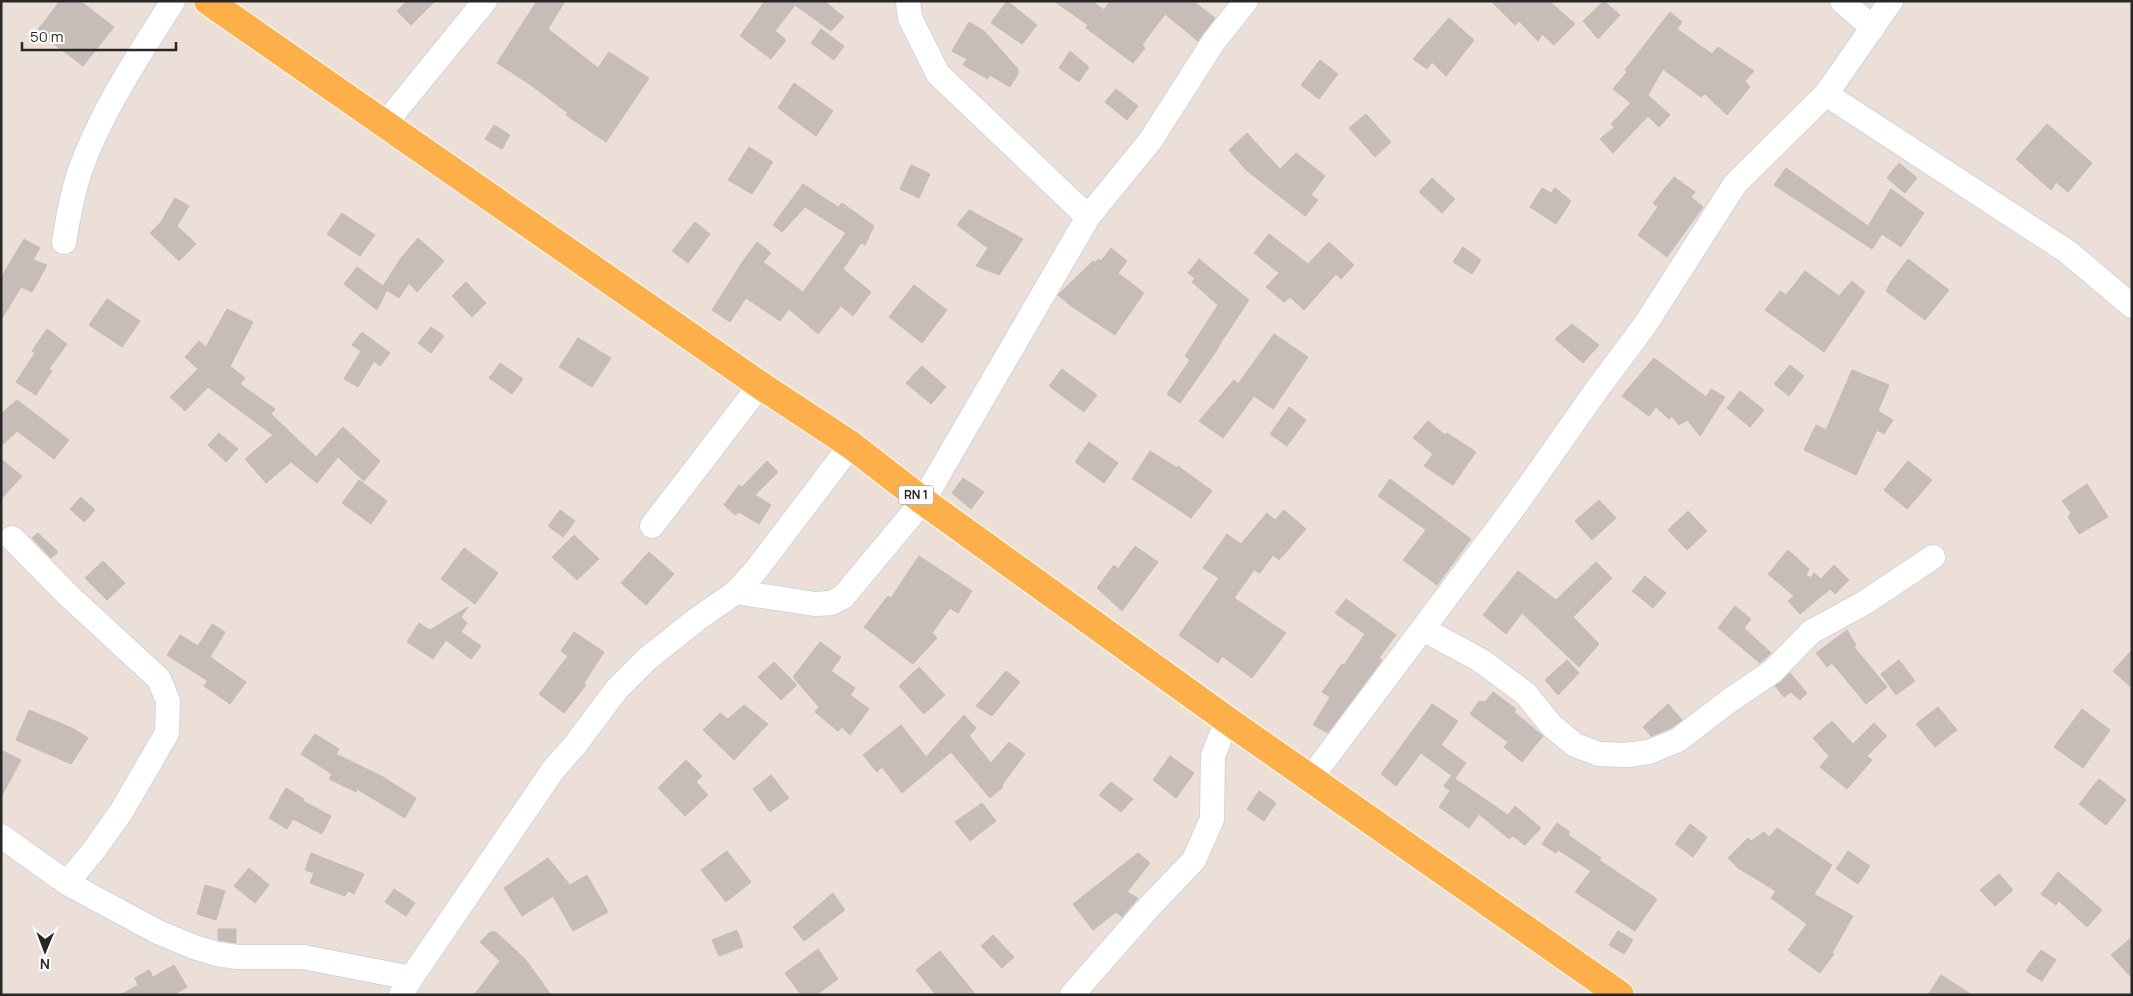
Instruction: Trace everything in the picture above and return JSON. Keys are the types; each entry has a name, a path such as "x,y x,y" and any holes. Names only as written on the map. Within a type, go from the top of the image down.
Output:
{"main road":[{"name":"RN 1","path":"208,1 760,385 851,445 923,501 1310,780 1620,995"}],"street":[{"path":"64,242 72,199 80,170 102,121 174,1"},
{"path":"384,125 485,1"},
{"path":"908,1 910,18 938,74 1088,217"},
{"path":"736,592 815,604 831,603 843,597 923,501 1088,217 1150,141 1214,41 1246,1"},
{"path":"1842,1 1873,28"},
{"path":"1310,780 1645,325 1735,184 1826,94 1891,1"},
{"path":"1826,94 2068,252 2132,306"},
{"path":"652,526 760,385"},
{"path":"1,836 67,883 158,932 194,947 217,954 238,957 303,957 406,986 553,770 576,745 617,689 654,654 696,620 736,592 773,549 851,445"},
{"path":"12,538 69,596 159,679 168,700 167,733 121,812 94,850 67,883"},
{"path":"1423,629 1480,660 1525,693 1552,726 1575,745 1599,754 1626,755 1649,752 1678,740 1729,701 1773,671 1812,632 1864,603 1933,557"},
{"path":"1072,995 1150,906 1194,860 1212,819 1213,756 1227,720"}],"building":[{"path":"60,1 80,1 114,27 83,66 37,31"},
{"path":"407,1 435,1 411,25 397,11"},
{"path":"537,1 565,1 548,29 598,68 609,52 649,78 606,142 566,115 568,113 528,83 497,63"},
{"path":"765,1 824,1 844,17 831,31 795,5 775,31 786,40 771,59 740,36"},
{"path":"1007,1 1037,25 1022,44 991,23"},
{"path":"1054,1 1092,1 1104,10 1110,1 1193,1 1215,18 1198,41 1165,14 1142,45 1145,48 1133,63 1086,28 1088,25"},
{"path":"1491,1 1549,1 1575,24 1554,45 1542,34 1538,41 1519,21 1515,25"},
{"path":"1604,1 1620,15 1598,39 1583,21"},
{"path":"1670,12 1682,22 1677,29 1712,54 1718,47 1754,71 1745,81 1750,87 1727,115 1705,94 1701,97 1663,69 1648,95 1670,115 1659,127 1648,116 1613,153 1600,139 1615,127 1611,124 1631,103 1613,89 1627,72 1625,70"},
{"path":"1449,18 1474,40 1446,76 1432,62 1427,69 1413,59"},
{"path":"969,22 984,31 1018,69 1018,74 1010,87 990,75 988,79 963,65 967,59 952,51"},
{"path":"821,29 844,46 834,60 811,43"},
{"path":"1070,51 1089,67 1079,82 1059,68"},
{"path":"1320,60 1338,74 1319,99 1301,85"},
{"path":"794,83 833,111 816,136 778,108"},
{"path":"1116,89 1138,106 1127,120 1105,102"},
{"path":"1366,114 1391,142 1375,157 1349,128"},
{"path":"2047,124 2092,163 2068,192 2056,182 2051,190 2016,159"},
{"path":"494,125 510,135 502,149 485,139"},
{"path":"1247,133 1280,169 1296,153 1325,176 1311,195 1318,200 1305,216 1246,170 1229,150"},
{"path":"749,147 773,162 752,194 728,180"},
{"path":"1899,163 1917,178 1905,193 1887,178"},
{"path":"911,165 930,174 919,198 900,189"},
{"path":"1786,168 1868,226 1891,189 1924,213 1901,247 1882,234 1872,249 1774,185"},
{"path":"1674,177 1695,192 1691,197 1703,207 1667,257 1638,235 1658,207 1653,203"},
{"path":"1432,178 1455,199 1442,213 1419,192"},
{"path":"803,184 838,207 842,203 874,226 865,245 861,243 843,269 871,292 853,316 841,306 818,334 789,309 780,321 746,298 730,322 712,310 757,242 771,253 763,262 803,292 846,233 805,207 782,232 773,225"},
{"path":"1542,188 1551,193 1555,188 1571,201 1556,224 1530,207"},
{"path":"175,198 189,206 177,226 196,244 179,261 150,233 161,222"},
{"path":"969,210 1023,239 999,275 976,266 988,248 957,225"},
{"path":"342,213 375,235 360,256 327,234"},
{"path":"695,222 710,234 688,263 672,251"},
{"path":"1269,234 1308,264 1329,242 1354,265 1341,279 1336,274 1304,310 1290,297 1284,302 1266,287 1279,273 1254,253"},
{"path":"418,238 444,261 417,292 409,283 399,298 387,290 377,310 344,284 357,267 383,286 401,258"},
{"path":"24,239 40,248 33,260 47,265 32,292 21,287 1,320 1,278"},
{"path":"1463,247 1481,260 1472,274 1453,262"},
{"path":"1111,248 1127,261 1118,273 1144,293 1115,335 1071,306 1058,295 1093,261 1095,263 1098,259 1101,261"},
{"path":"1199,259 1249,300 1180,403 1167,394 1190,360 1185,356 1218,305 1192,282 1195,278 1188,273"},
{"path":"1908,259 1949,290 1925,320 1886,291"},
{"path":"1805,271 1839,296 1852,281 1865,292 1824,352 1765,310 1780,291 1786,295"},
{"path":"466,282 486,303 472,317 452,296"},
{"path":"914,285 947,310 922,343 889,317"},
{"path":"107,299 140,321 122,347 89,325"},
{"path":"227,309 253,322 230,366 245,378 240,384 275,409 271,414 316,457 343,427 380,461 364,481 338,457 317,483 291,462 266,483 245,459 273,435 208,387 185,411 170,397 198,369 185,357 199,341 206,347"},
{"path":"1572,324 1599,345 1583,363 1555,339"},
{"path":"431,327 444,336 431,353 418,343"},
{"path":"47,329 67,344 49,369 52,371 36,395 16,382 35,353 32,351"},
{"path":"362,332 390,353 380,366 374,361 358,387 344,379 361,351 352,345"},
{"path":"1274,334 1308,357 1273,409 1254,396 1223,438 1199,421 1234,380 1238,384"},
{"path":"578,338 611,358 592,387 559,367"},
{"path":"1654,358 1706,397 1711,389 1725,397 1700,436 1687,420 1679,425 1672,416 1669,419 1656,407 1649,416 1622,396"},
{"path":"500,363 523,379 512,394 489,378"},
{"path":"1790,365 1804,376 1789,396 1774,384"},
{"path":"922,366 946,387 931,404 906,383"},
{"path":"1062,369 1097,395 1084,412 1049,386"},
{"path":"1852,370 1889,385 1878,411 1893,420 1884,434 1877,430 1856,475 1804,450 1816,425 1826,430"},
{"path":"1740,391 1764,410 1750,427 1727,408"},
{"path":"17,400 69,440 54,459 17,431 1,446 1,414"},
{"path":"1289,407 1306,420 1287,446 1270,434"},
{"path":"1428,421 1445,435 1447,433 1476,452 1453,485 1424,466 1433,454 1413,438"},
{"path":"219,433 238,449 226,462 208,445"},
{"path":"1089,442 1118,463 1104,483 1075,462"},
{"path":"1150,451 1177,468 1178,466 1212,491 1191,518 1132,479"},
{"path":"1,459 22,476 1,499"},
{"path":"767,461 778,472 755,495 771,505 759,524 739,512 735,515 724,505 739,485 742,487"},
{"path":"1908,461 1932,480 1907,509 1884,490"},
{"path":"963,478 984,492 971,509 952,493"},
{"path":"1390,479 1471,539 1437,585 1403,560 1426,530 1378,496"},
{"path":"359,480 387,501 371,524 342,503"},
{"path":"2087,484 2108,517 2079,534 2068,517 2071,513 2062,501"},
{"path":"81,497 95,510 84,522 70,509"},
{"path":"1599,500 1616,518 1592,540 1575,521"},
{"path":"560,510 575,521 563,537 548,526"},
{"path":"1284,510 1306,529 1279,560 1273,555 1260,573 1254,570 1234,598 1286,633 1252,678 1222,656 1218,663 1179,635 1219,578 1203,568 1227,534 1241,544 1267,513 1275,520"},
{"path":"1688,511 1707,531 1687,550 1668,530"},
{"path":"38,533 58,552 51,558 32,538"},
{"path":"574,535 599,559 577,580 552,557"},
{"path":"1135,546 1158,562 1122,611 1097,588 1114,565 1118,569"},
{"path":"464,548 498,573 475,604 441,579"},
{"path":"1788,550 1809,569 1806,575 1811,578 1814,573 1821,579 1834,565 1849,580 1835,594 1830,589 1800,614 1788,601 1794,596 1768,574"},
{"path":"649,552 674,574 646,605 621,583"},
{"path":"919,556 972,591 958,613 950,608 932,633 937,638 913,664 864,627 888,596 891,598"},
{"path":"103,561 125,583 107,600 85,578"},
{"path":"1596,562 1612,578 1573,617 1599,644 1579,667 1522,613 1506,634 1483,615 1518,571 1556,600"},
{"path":"1645,576 1666,593 1653,608 1632,591"},
{"path":"1346,599 1396,635 1379,658 1382,660 1328,733 1313,725 1330,697 1322,692 1342,664 1344,665 1365,634 1335,613"},
{"path":"1735,606 1751,619 1744,628 1771,653 1760,663 1718,628"},
{"path":"468,607 461,617 467,623 461,632 481,646 471,659 446,640 433,659 407,642 419,623 430,630"},
{"path":"212,624 225,632 210,657 246,682 230,704 204,686 208,681 167,655 180,635 198,646"},
{"path":"1847,630 1856,645 1854,647 1887,687 1866,704 1832,663 1827,667 1816,653"},
{"path":"574,632 604,652 584,683 586,685 564,713 539,694 568,656 561,651"},
{"path":"820,642 841,657 831,671 855,688 850,695 869,709 850,735 842,727 838,731 815,712 819,707 793,677"},
{"path":"2132,650 2132,688 2113,671"},
{"path":"1567,660 1579,673 1558,695 1545,680"},
{"path":"1899,660 1915,681 1896,695 1881,674"},
{"path":"774,662 797,685 781,700 758,677"},
{"path":"919,667 945,695 924,714 899,686"},
{"path":"1006,671 1020,682 992,716 976,706"},
{"path":"1790,673 1807,693 1800,700 1791,692 1784,697 1775,686"},
{"path":"1493,692 1516,709 1514,712 1543,736 1522,762 1504,747 1508,742 1470,714 1479,701 1485,702"},
{"path":"1432,704 1458,721 1441,745 1466,763 1455,778 1421,753 1396,786 1381,774"},
{"path":"1668,704 1682,720 1671,728 1651,736 1643,727"},
{"path":"744,705 768,724 734,760 703,730 720,713 728,719"},
{"path":"1938,707 1957,730 1935,747 1916,724"},
{"path":"2082,709 2110,730 2083,768 2054,747"},
{"path":"29,710 74,729 88,738 71,764 16,740"},
{"path":"964,715 976,728 969,736 991,763 1009,742 1025,754 1002,785 1003,787 990,798 951,752 902,793 882,767 877,772 863,755 901,725 926,757"},
{"path":"1832,721 1853,744 1874,723 1887,736 1867,756 1872,760 1847,789 1820,767 1829,756 1813,738"},
{"path":"315,734 339,749 336,754 383,777 416,798 405,818 357,789 356,792 329,779 332,774 301,754"},
{"path":"1,750 21,760 1,797"},
{"path":"1170,756 1194,773 1176,798 1153,780"},
{"path":"686,760 702,776 696,782 708,795 685,816 658,788"},
{"path":"771,775 789,798 770,812 753,789"},
{"path":"1451,776 1508,815 1515,806 1541,828 1525,845 1513,836 1509,839 1479,814 1469,828 1439,807 1450,791 1444,786"},
{"path":"2099,779 2126,800 2106,825 2079,804"},
{"path":"1111,782 1133,799 1121,812 1099,795"},
{"path":"286,788 304,799 303,801 331,816 322,834 293,819 287,829 269,818"},
{"path":"1259,791 1276,803 1264,821 1247,809"},
{"path":"982,803 996,821 970,841 955,822"},
{"path":"1557,823 1570,832 1568,835 1601,858 1599,860 1657,899 1635,931 1575,892 1591,871 1558,850 1556,853 1542,844"},
{"path":"1690,824 1707,837 1693,857 1675,844"},
{"path":"1777,828 1832,865 1814,894 1853,916 1832,953 1834,954 1820,973 1788,950 1807,924 1771,898 1776,891 1738,868 1728,858 1748,838 1751,841 1764,832 1769,837"},
{"path":"727,851 751,882 726,902 701,870"},
{"path":"1848,851 1870,866 1858,884 1836,869"},
{"path":"311,853 364,874 354,894 348,891 345,896 310,883 314,873 305,870"},
{"path":"1138,853 1150,863 1127,892 1138,898 1122,917 1116,912 1093,930 1073,904"},
{"path":"548,858 570,885 587,875 608,912 573,931 553,896 522,916 504,888"},
{"path":"249,868 269,885 255,903 234,886"},
{"path":"2058,872 2102,910 2087,927 2059,901 2056,905 2041,894"},
{"path":"1999,874 2013,890 1995,906 1980,890"},
{"path":"205,885 225,891 216,920 197,914"},
{"path":"394,889 415,903 406,916 385,902"},
{"path":"833,893 845,910 804,941 793,927"},
{"path":"218,929 236,929 236,943 218,940"},
{"path":"737,930 743,947 719,956 712,940"},
{"path":"1618,931 1633,940 1624,954 1609,945"},
{"path":"490,932 496,932 526,960 551,995 474,995 500,961 480,942"},
{"path":"993,935 1014,957 1002,968 981,946"},
{"path":"2132,937 2132,978 2111,955"},
{"path":"818,949 838,979 816,995 801,995 785,973"},
{"path":"2041,950 2056,960 2042,981 2026,971"},
{"path":"940,951 976,995 936,995 916,970"},
{"path":"174,965 187,987 173,995 120,995 138,985 135,978 149,970 153,977"},
{"path":"1941,975 1972,995 1928,995"}]}
